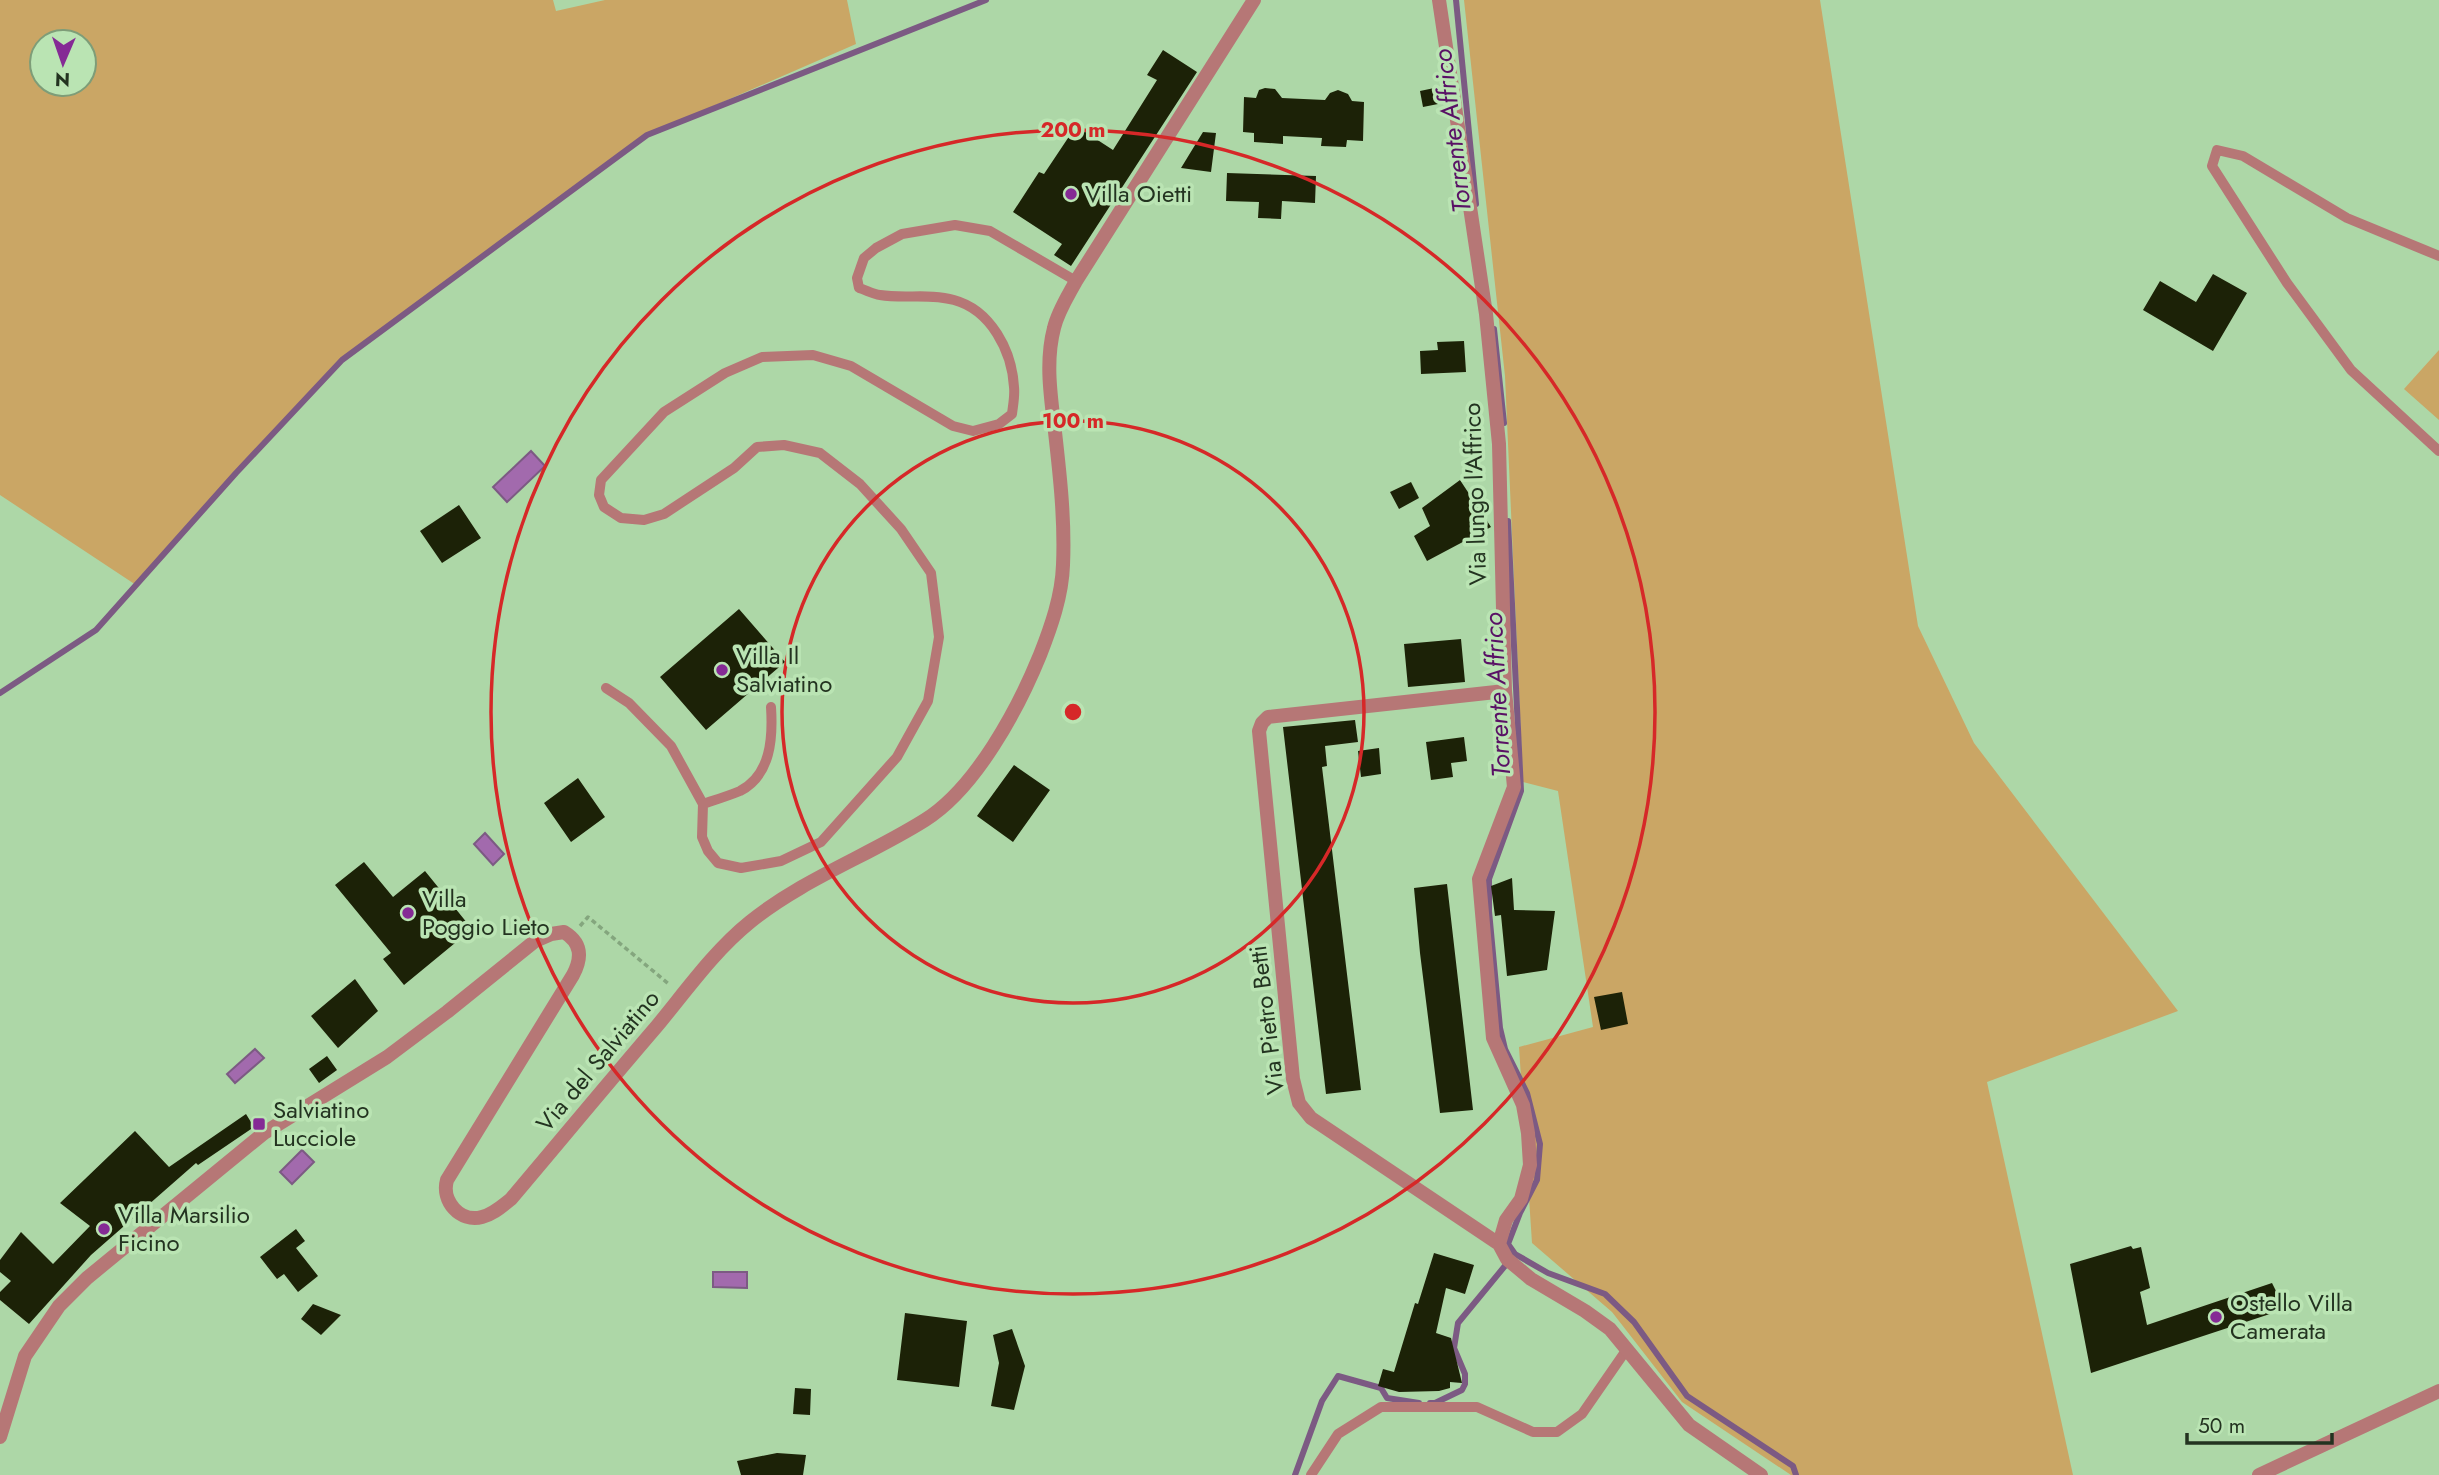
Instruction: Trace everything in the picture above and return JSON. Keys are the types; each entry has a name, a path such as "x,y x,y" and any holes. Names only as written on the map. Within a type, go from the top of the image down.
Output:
{"street":[{"name":"Via del Salviatino","path":"0,1437 25,1356 59,1306 87,1278 264,1133 387,1057 535,941 551,934 564,933 576,943 580,959 573,975 447,1180 445,1192 450,1204 468,1217 477,1218 491,1214 511,1199 711,961 748,923 782,898 937,811 958,791 986,755 1013,709 1039,656 1061,590 1063,526 1049,356 1058,315 1076,281 1254,0"},
{"name":"Via lungo l'Affrico","path":"1438,0 1486,314 1499,444 1504,691 1514,786 1479,879 1493,1038 1523,1105 1530,1165 1521,1199 1506,1220 1499,1244"},
{"name":"Via Pietro Betti","path":"1499,1244 1311,1118 1299,1103 1293,1079 1259,731 1268,717 1504,691"},
{"path":"1499,1244 1507,1259 1531,1279 1610,1329 1689,1425 1761,1475"},
{"path":"2259,1475 2439,1391"}],"lane":[{"path":"2439,256 2347,218 2243,156 2217,150 2212,166 2287,283 2351,370 2439,451"},
{"path":"606,688 629,703 671,746 703,804 702,837 708,852 718,863 741,867 781,861 821,842 897,757 928,701 939,637 931,573 901,529 860,484 820,453 784,445 757,447 734,468 672,509 644,520 621,518 604,507 599,495 601,480 664,412 725,373 762,357 813,355 851,366 953,426 973,431 999,425 1012,414 1014,387 1007,354 993,325 974,308 953,300 879,295 859,288 857,278 864,258 876,247 902,233 955,225 990,231 1076,281"},
{"path":"703,804 741,790 766,763 772,741 771,707"},
{"path":"1311,1475 1338,1434 1381,1407 1477,1407 1533,1432 1557,1432 1582,1414 1627,1349"}],"path":[{"path":"588,917 682,996"}],"shaded area":[{"path":"0,0 553,0 556,11 605,0 847,0 856,44 647,135 342,359 136,585 0,495"},
{"path":"1464,0 1820,0 1918,626 1974,743 2178,1011 1987,1082 2073,1475 1791,1475 1682,1402 1612,1312 1532,1243 1519,1047 1593,1027 1558,791 1523,782 1505,376"},
{"path":"2439,350 2439,420 2404,389"},
{"path":"531,451 545,466 507,502 493,487"},
{"path":"485,833 504,854 493,865 474,844"},
{"path":"255,1049 264,1058 235,1083 227,1074"},
{"path":"302,1150 314,1162 292,1184 280,1172"},
{"path":"713,1272 747,1272 747,1288 713,1287"}],"building":[{"name":"Villa Oietti","path":"1163,50 1197,72 1071,266 1054,255 1062,244 1013,212 1039,172 1044,174 1076,126 1113,150 1157,80 1147,75"},
{"path":"1439,87 1443,103 1423,107 1420,91"},
{"path":"1275,89 1282,98 1325,100 1330,93 1338,90 1348,94 1352,101 1364,102 1363,141 1347,140 1346,147 1321,146 1322,138 1283,136 1283,144 1254,142 1254,133 1243,132 1244,97 1256,98 1259,90"},
{"path":"1203,132 1216,133 1211,172 1181,168"},
{"path":"1227,173 1316,176 1315,203 1282,201 1281,219 1258,218 1259,202 1226,201"},
{"path":"2213,274 2247,293 2213,351 2143,310 2160,281 2196,302"},
{"path":"1464,341 1466,372 1421,374 1420,351 1438,350 1437,342"},
{"path":"1460,480 1491,527 1427,561 1414,536 1430,526 1422,508"},
{"path":"1411,482 1419,498 1399,509 1390,492"},
{"path":"459,505 481,538 442,563 420,531"},
{"name":"Villa Il Salviatino","path":"739,609 785,662 706,730 660,677"},
{"path":"1461,639 1465,682 1408,687 1404,644"},
{"path":"1355,720 1358,742 1325,746 1327,766 1322,767 1361,1090 1326,1094 1283,727"},
{"path":"1464,737 1467,761 1451,763 1453,777 1431,780 1426,742"},
{"path":"1379,748 1381,774 1361,777 1358,751"},
{"path":"1014,765 1050,790 1013,842 977,816"},
{"path":"578,778 605,817 571,842 544,803"},
{"name":"Villa Poggio Lieto","path":"364,862 393,897 425,871 472,929 404,985 383,959 391,953 335,885"},
{"path":"1512,878 1514,910 1555,911 1547,970 1507,976 1501,915 1495,916 1491,886"},
{"path":"1447,884 1473,1110 1440,1113 1414,888"},
{"path":"355,979 378,1011 338,1048 311,1016"},
{"path":"1622,992 1628,1024 1601,1030 1594,997"},
{"path":"327,1056 337,1070 319,1083 309,1069"},
{"name":"Villa Marsilio Ficino","path":"246,1114 254,1127 198,1165 196,1163 91,1255 29,1324 0,1300 0,1292 11,1281 0,1272 0,1260 21,1232 53,1264 90,1226 60,1203 135,1131 169,1167"},
{"path":"296,1229 305,1241 296,1248 318,1276 298,1292 284,1274 277,1279 260,1257"},
{"name":"Ostello Villa Camerata","path":"2131,1246 2133,1249 2141,1247 2150,1288 2140,1292 2147,1325 2272,1283 2285,1309 2091,1373 2070,1264"},
{"path":"1434,1253 1474,1265 1465,1294 1446,1288 1436,1333 1451,1338 1462,1383 1450,1382 1450,1388 1439,1391 1399,1392 1378,1386 1383,1369 1394,1372"},
{"path":"313,1304 341,1315 321,1335 301,1319"},
{"path":"905,1313 967,1321 959,1387 897,1380"},
{"path":"1012,1329 1025,1366 1014,1410 991,1406 999,1363 993,1335"},
{"path":"795,1388 811,1389 810,1415 793,1414"},
{"path":"777,1453 806,1455 803,1475 741,1475 737,1461"}],"waterway":[{"path":"0,693 96,630 236,473 342,360 647,135 986,0"},
{"name":"Torrente Affrico","path":"1456,0 1476,204"},
{"name":"Torrente Affrico","path":"1494,329 1504,423"},
{"name":"Torrente Affrico","path":"1508,521 1521,791 1489,879 1489,911 1500,1028 1505,1049 1527,1093 1540,1144 1537,1180 1508,1244 1515,1254 1548,1273 1605,1294 1634,1322 1687,1396 1793,1466 1796,1475"},
{"path":"1430,1403 1462,1390 1465,1374 1454,1348 1458,1323 1509,1261"},
{"path":"1295,1475 1322,1401 1338,1376 1381,1388 1387,1398 1419,1403"}],"place":[{"name":"Villa Oietti","path":"1071,194"},
{"name":"Villa Il Salviatino","path":"722,670"},
{"name":"Villa Poggio Lieto","path":"408,913"},
{"name":"Salviatino Lucciole","path":"259,1124"},
{"name":"Villa Marsilio Ficino","path":"104,1229"},
{"name":"Ostello Villa Camerata","path":"2216,1317"}]}
